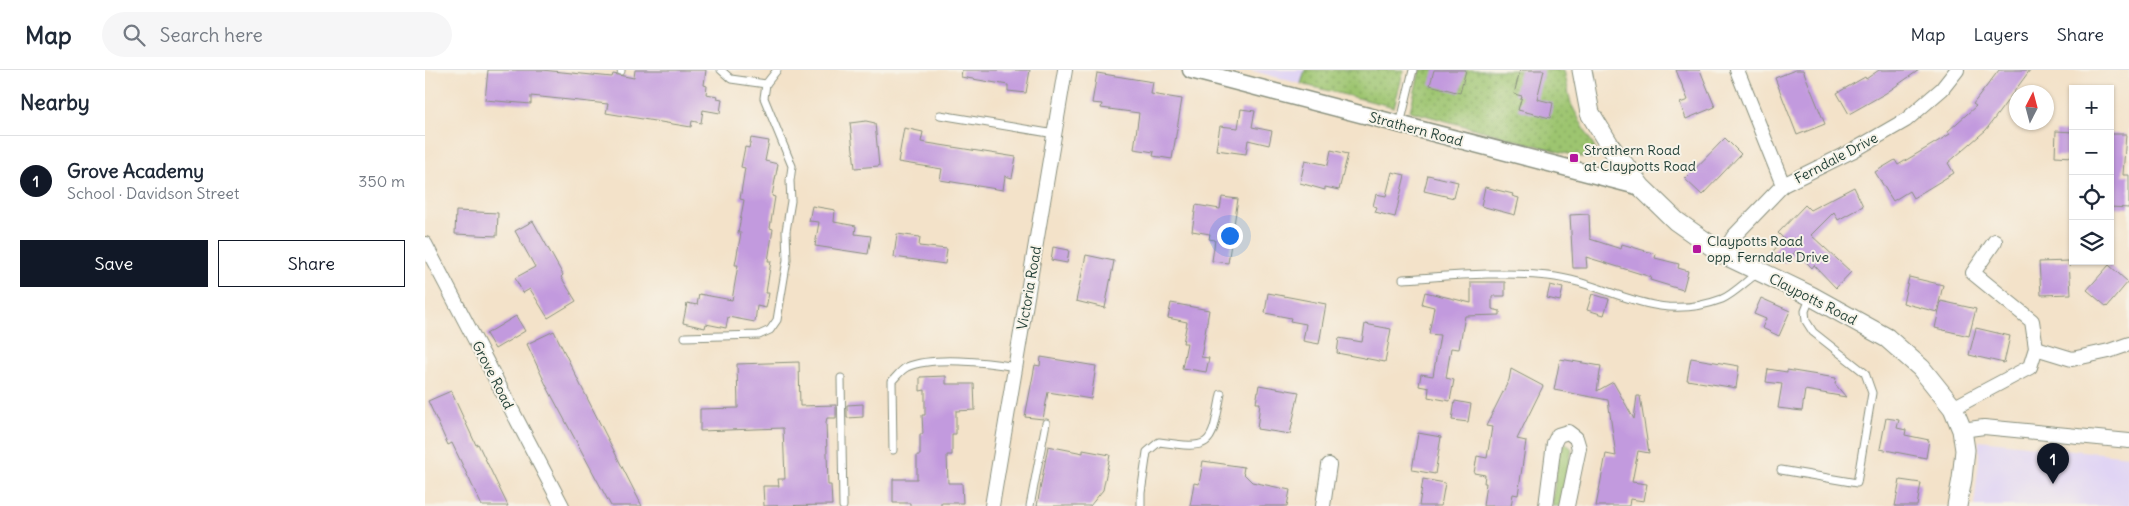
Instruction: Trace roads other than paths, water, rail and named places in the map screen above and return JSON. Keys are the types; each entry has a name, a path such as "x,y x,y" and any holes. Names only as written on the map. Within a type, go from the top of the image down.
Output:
{"main road":[{"name":"Claypotts Road","path":"1582,70 1590,113 1610,146 1641,188 1676,222 1723,254 1811,296 1887,338 1921,368 1953,408 1962,430 1965,450 1957,506"}],"street":[{"name":"Victoria Road","path":"992,506 1065,70"},
{"name":"Strathern Road","path":"1191,70 1641,188"},
{"path":"1737,70 1783,185"},
{"name":"Ferndale Drive","path":"1723,254 1734,236 1783,185 1854,150 1906,120 1942,89 1957,70"},
{"path":"1953,408 2030,368 2036,348 2032,322 1973,273 1995,241"},
{"name":"Grove Road","path":"425,244 561,506"},
{"path":"2036,348 2072,358 2109,351 2129,344"},
{"path":"1962,430 1984,427 2129,442"},
{"path":"1546,506 1553,443 1558,435 1568,432 1576,438 1579,448 1567,506"},
{"path":"1323,506 1329,465"}],"lane":[{"path":"721,70 731,79 766,84"},
{"path":"685,337 759,336 770,330 777,320 787,260 786,231 791,201 790,181 792,166 764,98 766,84 777,70"},
{"path":"1400,125 1413,70"},
{"path":"941,115 1055,134"},
{"path":"1403,279 1469,274 1549,276 1585,285 1647,305 1686,308 1723,298 1759,272"},
{"path":"1781,470 1857,483 1869,414 1872,393 1865,373 1813,332 1806,321 1805,311 1811,296"},
{"path":"893,450 892,381 905,368 930,362 993,363 1016,367"},
{"path":"841,378 843,506"},
{"path":"1141,506 1147,452 1159,442 1191,446 1205,443 1213,433 1221,394"},
{"path":"1030,506 1046,423"}],"place":[{"name":"Strathern Road at Claypotts Road","path":"1574,158"},
{"name":"Claypotts Road opp. Ferndale Drive","path":"1697,249"},
{"name":"Grove Academy","path":"2053,484"}]}
